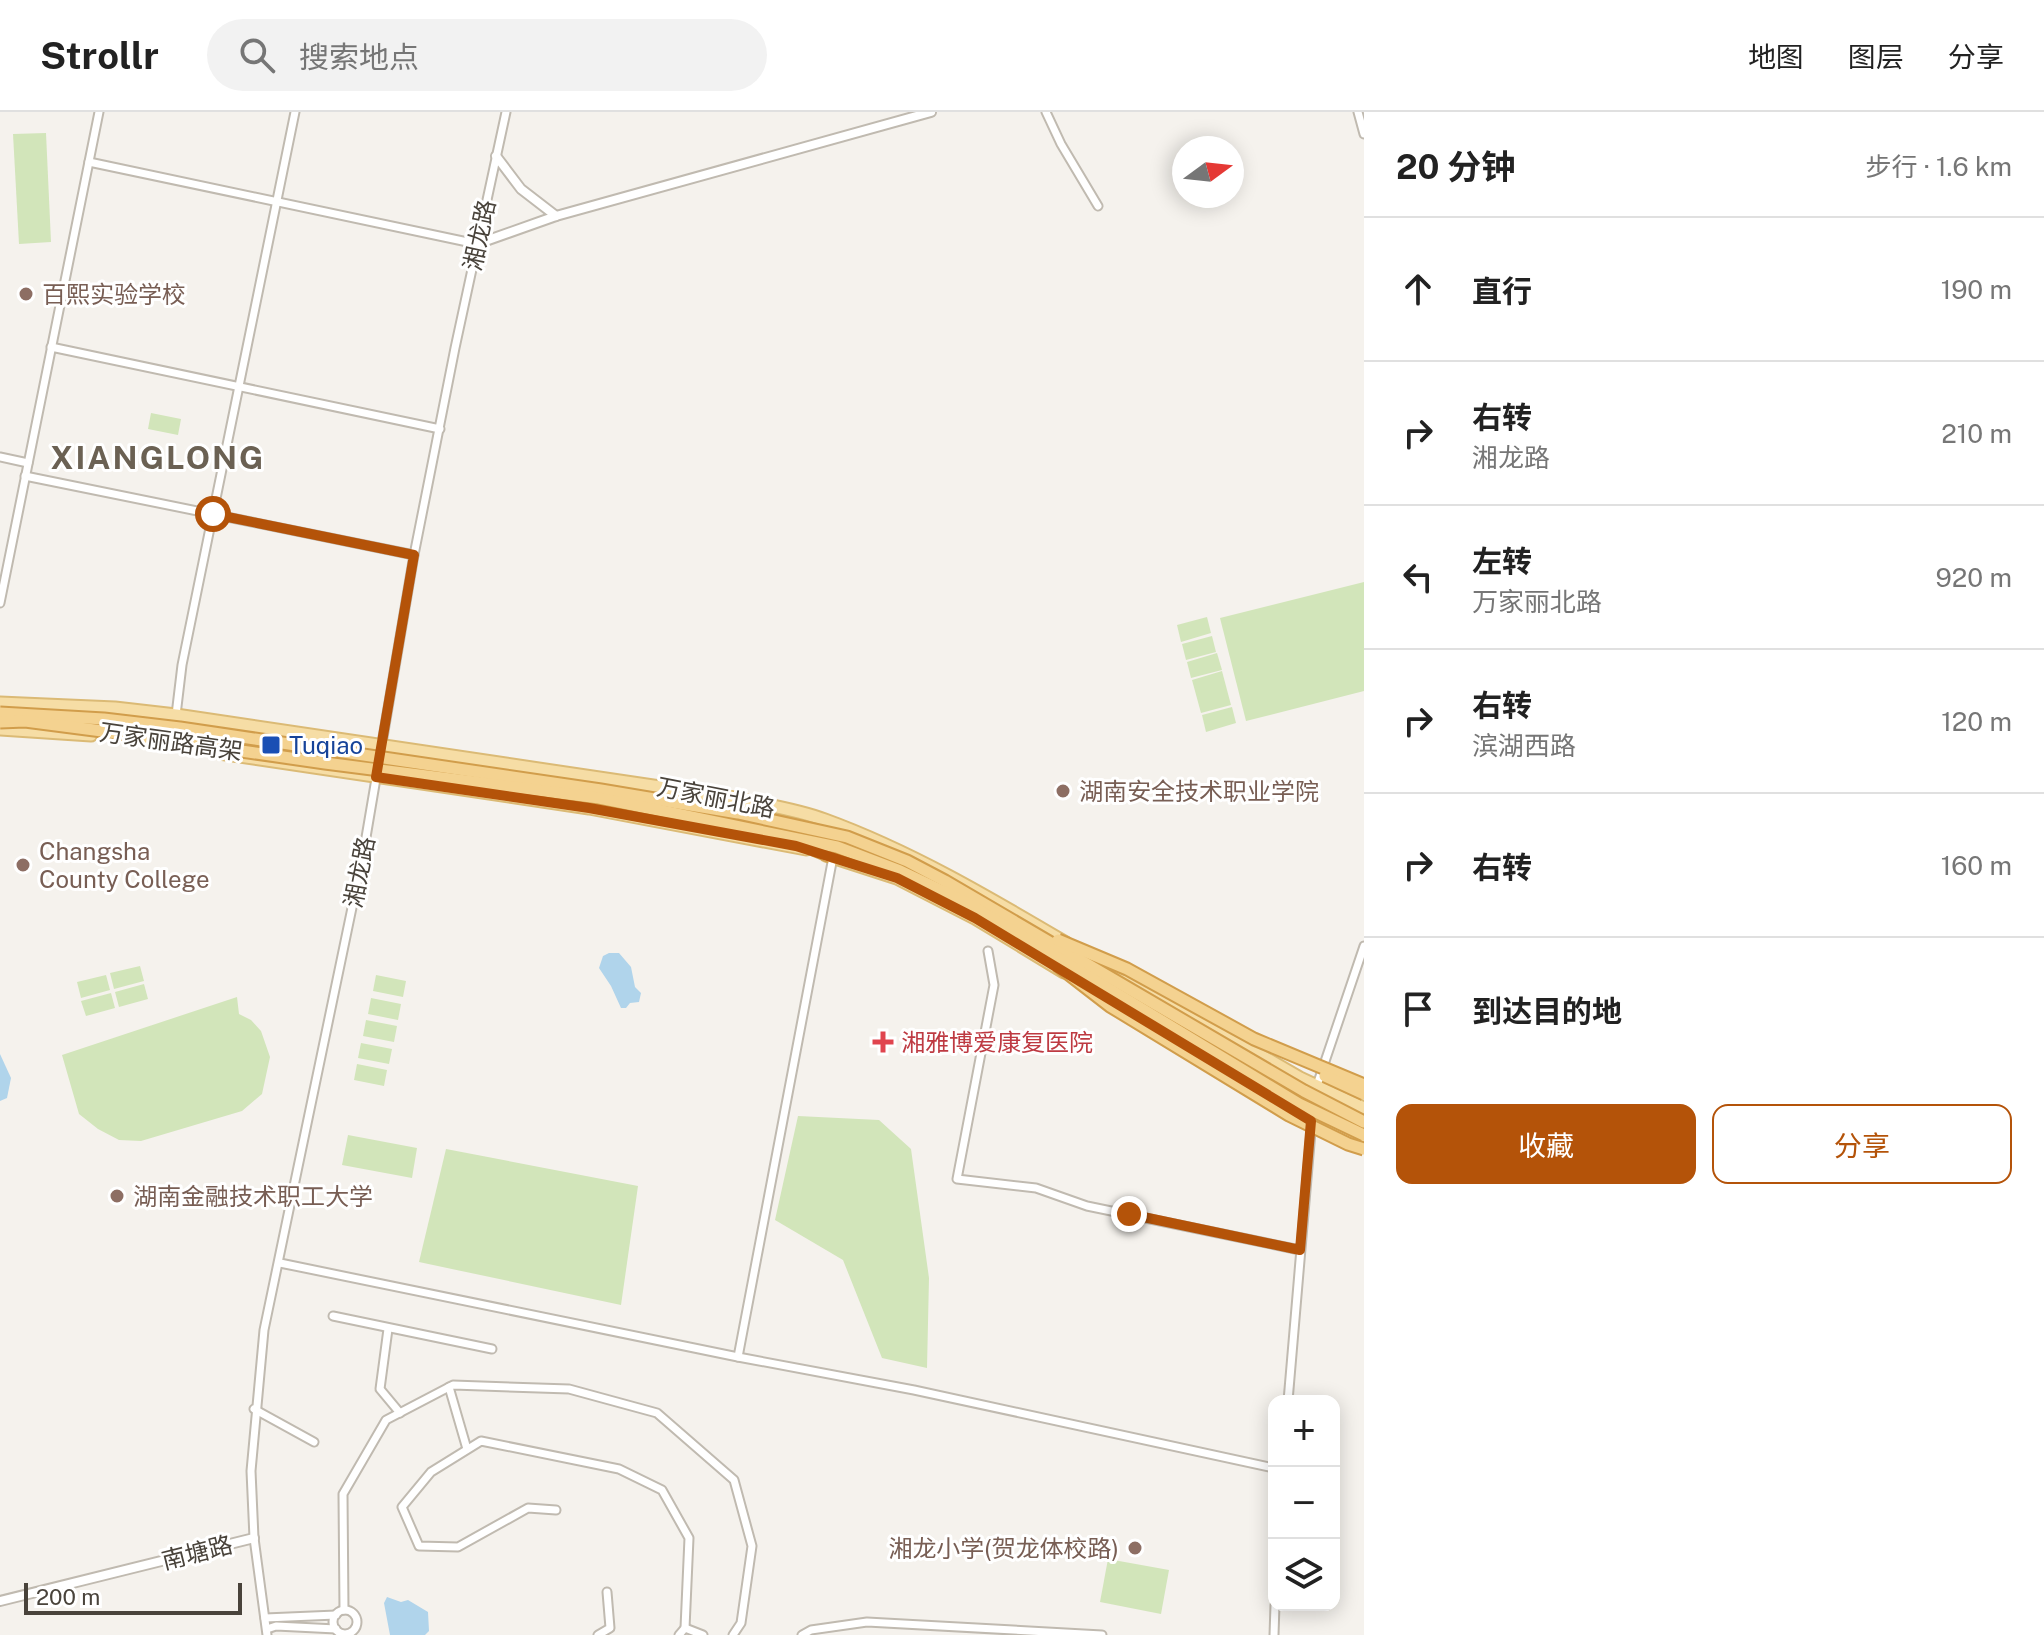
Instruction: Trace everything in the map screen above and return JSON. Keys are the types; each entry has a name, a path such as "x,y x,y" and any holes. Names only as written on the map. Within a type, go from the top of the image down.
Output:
{"highway":[{"name":"万家丽路高架","path":"0,713 104,719 180,728 644,796 811,827 847,837 907,861 1299,1104 1364,1135"},
{"name":"万家丽路高架","path":"0,722 25,721 599,798 837,847 900,871 1018,928 1364,1122"},
{"path":"481,784 796,842 833,857"},
{"path":"1018,928 1127,969 1301,1065 1364,1094"},
{"path":"1018,928 1110,1006 1289,1115 1364,1146"},
{"path":"1254,1039 1364,1085"}],"main road":[{"name":"万家丽北路","path":"0,703 101,707 176,715 734,798 821,818 872,838 956,879 1317,1086 1364,1108"},
{"name":"万家丽北路","path":"0,729 102,736 589,808 796,846 833,857 897,878 975,918 1311,1121 1364,1146"}],"street":[{"path":"0,603 99,112"},
{"path":"176,715 182,665 295,112"},
{"name":"湘龙路","path":"267,1632 254,1538 251,1471 254,1409 264,1330 376,777 414,555 506,112"},
{"path":"89,162 477,244 556,216 931,112"},
{"path":"1046,112 1098,206"},
{"path":"1358,112 1364,134"},
{"path":"496,156 521,189 556,216"},
{"path":"51,347 440,429"},
{"path":"0,457 28,463"},
{"path":"25,476 414,555"},
{"path":"738,1357 833,857"},
{"path":"1288,1395 1311,1121 1317,1086 1364,946"},
{"path":"988,951 994,985 957,1179 1036,1188 1087,1206 1300,1250"},
{"path":"280,1263 914,1390 1269,1467"},
{"path":"333,1316 492,1349"},
{"path":"388,1329 380,1389 400,1413"},
{"path":"336,1629 334,1623 340,1613 343,1494 386,1420 453,1385 569,1389 657,1413 734,1480 752,1546 741,1623 733,1635"},
{"path":"449,1387 467,1449"},
{"path":"254,1409 314,1442"},
{"path":"556,1510 528,1508 458,1547 419,1546 402,1507 431,1472 481,1441 619,1469 662,1490 689,1538 682,1632 703,1635"},
{"name":"南塘路","path":"0,1601 254,1538"},
{"path":"598,1635 610,1628 607,1592"},
{"path":"1274,1635 1275,1611"},
{"path":"265,1618 351,1612 356,1617 357,1625 355,1633 344,1634 336,1629 276,1626 267,1632"},
{"path":"802,1635 811,1630 867,1622 1102,1635"}],"green space":[{"path":"46,133 51,242 19,244 13,134"},
{"path":"151,413 181,419 178,435 148,429"},
{"path":"1364,582 1364,691 1246,721 1220,618"},
{"path":"1207,617 1211,633 1181,642 1177,625"},
{"path":"1212,636 1216,652 1186,660 1182,644"},
{"path":"1217,653 1222,670 1191,678 1187,662"},
{"path":"1222,671 1231,705 1201,713 1192,680"},
{"path":"1232,707 1236,723 1206,732 1202,715"},
{"path":"140,966 144,981 114,989 110,973"},
{"path":"106,975 110,990 81,998 77,982"},
{"path":"376,975 406,981 403,997 373,991"},
{"path":"144,984 148,999 119,1007 115,992"},
{"path":"111,993 115,1008 86,1016 81,1001"},
{"path":"237,997 239,1014 251,1020 261,1031 270,1057 262,1094 242,1111 141,1141 119,1140 79,1114 62,1055"},
{"path":"371,998 401,1004 398,1020 368,1014"},
{"path":"366,1020 397,1026 394,1042 363,1036"},
{"path":"361,1043 392,1049 389,1064 358,1058"},
{"path":"357,1064 387,1070 384,1086 354,1080"},
{"path":"798,1116 879,1120 911,1149 929,1278 927,1368 882,1358 843,1260 775,1220"},
{"path":"348,1135 417,1148 412,1178 342,1165"},
{"path":"446,1149 638,1186 621,1305 419,1262"},
{"path":"1108,1559 1169,1570 1161,1614 1100,1602"}],"water":[{"path":"619,953 631,967 635,987 641,993 639,1002 630,1003 626,1008 621,1008 599,968 603,956"},
{"path":"0,1054 11,1078 7,1098 0,1101"},
{"path":"387,1597 401,1602 408,1600 428,1612 429,1631 425,1635 390,1635 384,1603"}],"place":[{"name":"百熙实验学校","path":"26,294"},
{"name":"Tuqiao","path":"271,745"},
{"name":"湖南安全技术职业学院","path":"1063,791"},
{"name":"Changsha County College","path":"23,865"},
{"name":"湘雅博爱康复医院","path":"883,1042"},
{"name":"湖南金融技术职工大学","path":"117,1196"},
{"name":"湘龙小学(贺龙体校路)","path":"1135,1548"}],"district":[{"name":"XIANGLONG","path":"158,457"}],"route":[{"path":"213,514 414,555 376,777 589,808 796,846 897,878 975,918 1311,1121 1300,1250 1129,1214"}]}
